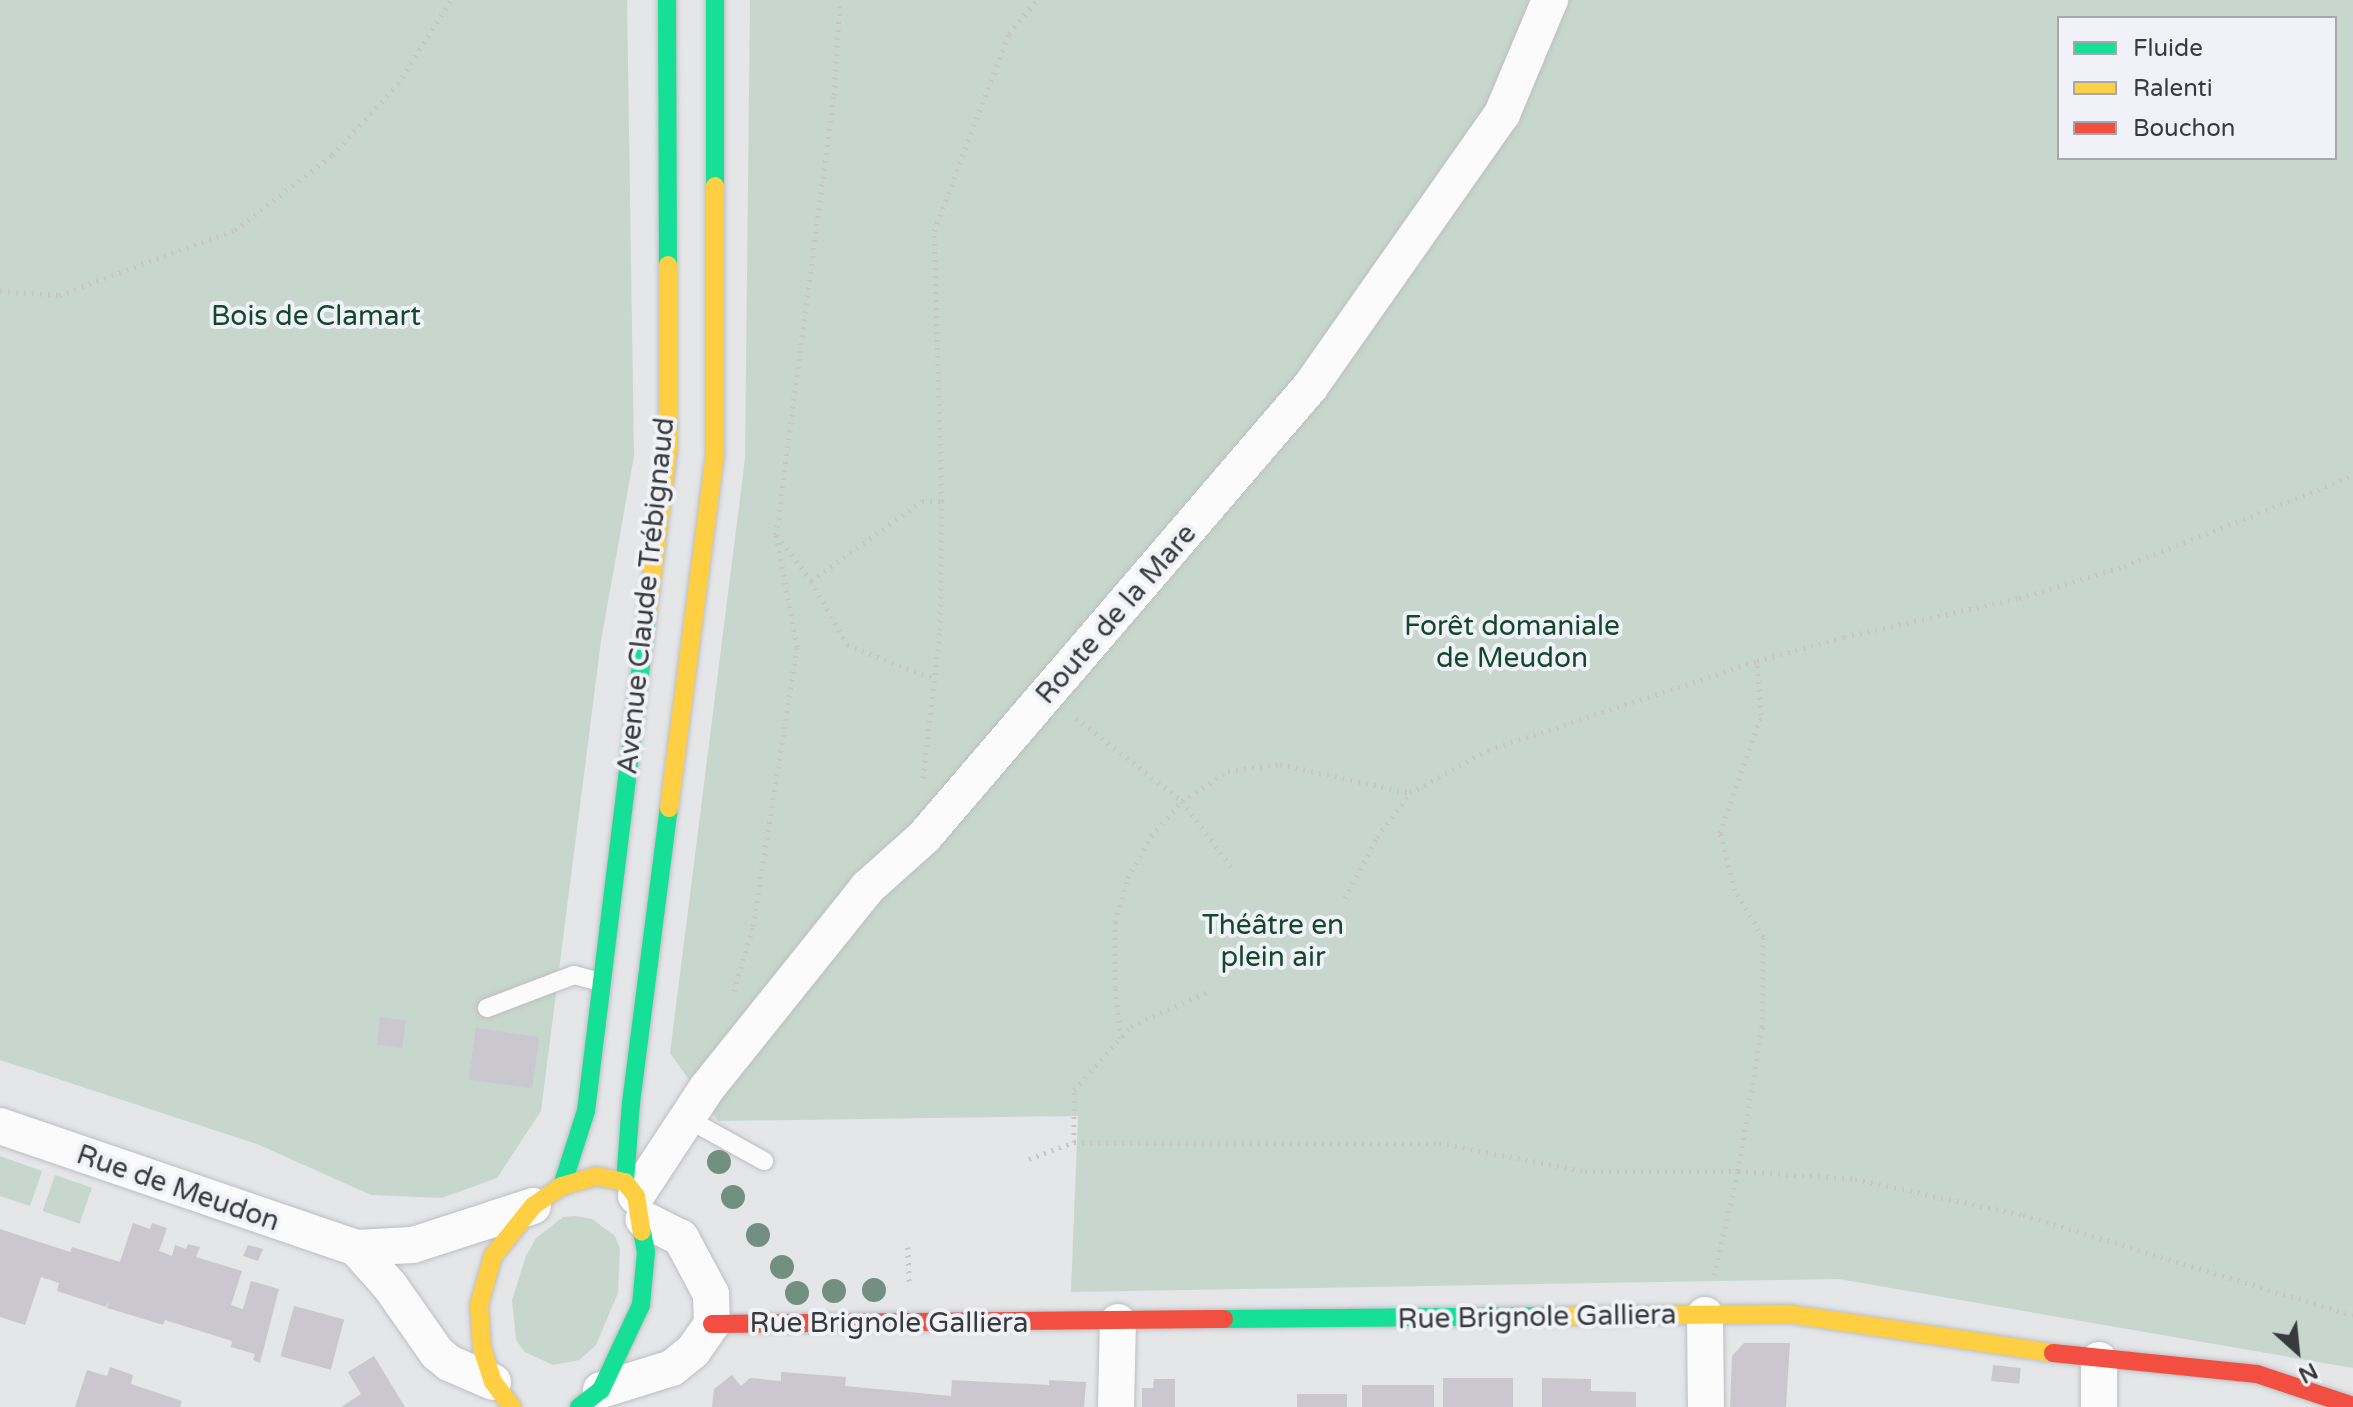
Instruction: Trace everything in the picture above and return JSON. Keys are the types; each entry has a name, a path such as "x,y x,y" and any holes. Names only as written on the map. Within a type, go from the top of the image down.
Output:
{"main road":[{"name":"Avenue Claude Trébignaud","path":"547,1196 586,1111 668,450 667,0"},
{"name":"Avenue Claude Trébignaud","path":"585,1403 641,1305 646,1252 635,1199 631,1103 715,456 715,0"},
{"path":"504,1399 482,1348 479,1305 493,1256 547,1196 596,1176 635,1199"},
{"name":"Rue Brignole Galliera","path":"712,1324 1789,1314 2099,1360 2257,1374 2353,1406"}],"street":[{"name":"Route de la Mare","path":"635,1199 707,1088 867,888 924,837 1310,387 1502,114 1550,0"},
{"name":"Rue de Meudon","path":"0,1126 356,1248 413,1245 547,1196"},
{"path":"585,1403 672,1368 693,1351 712,1324 711,1294 681,1238 635,1199"},
{"name":"Rue de Meudon","path":"356,1248 390,1286 437,1353 504,1399"},
{"path":"1705,1315 1706,1407"},
{"path":"1116,1407 1118,1322"},
{"path":"2099,1360 2099,1407"}],"lane":[{"path":"487,1008 574,975 600,982"},
{"path":"688,1119 764,1161"}],"path":[{"path":"0,291 59,295 235,230 332,155 398,84 451,0"},
{"path":"732,1000 753,926 797,647 776,535 834,95 840,0"},
{"path":"924,837 923,772 940,630 942,501 934,231 1009,34 1037,0"},
{"path":"1345,898 1377,837 1410,793 1488,750 1757,661 1844,637 2019,598 2124,566 2353,476"},
{"path":"811,581 922,501 942,501"},
{"path":"776,535 811,581 847,645 933,678"},
{"path":"1705,1315 1738,1171 1762,1027 1763,937 1735,890 1720,833 1761,715 1757,661"},
{"path":"1046,695 1182,801 1232,868"},
{"path":"1121,1038 1115,987 1115,922 1128,878 1151,836 1182,801 1228,771 1280,764 1410,793"},
{"path":"1074,1142 1074,1090 1131,1026 1207,992"},
{"path":"1029,1159 1074,1142 1439,1143 1585,1171 1738,1171 1855,1179 2023,1215 2353,1315"}],"green space":[{"name":"Bois de Clamart","path":"0,0 627,0 634,456 601,641 541,1111 497,1178 442,1198 371,1195 257,1144 0,1060"},
{"name":"Forêt domaniale de Meudon","path":"750,0 2353,0 2353,1368 1839,1279 1071,1292 1078,1116 718,1121 670,1053 745,459"},
{"path":"0,1156 42,1171 30,1206 0,1196"},
{"path":"55,1175 92,1188 80,1224 43,1211"},
{"path":"563,1217 592,1219 615,1236 620,1249 618,1293 596,1345 579,1360 553,1365 525,1352 516,1340 512,1300 526,1256 536,1238"}],"building":[{"path":"380,1017 406,1020 402,1048 377,1045"},
{"path":"476,1028 539,1037 532,1088 469,1079"},
{"path":"133,1223 150,1229 152,1223 167,1228 159,1251 172,1256 175,1245 186,1249 188,1244 200,1247 196,1257 242,1271 231,1305 243,1309 251,1281 279,1289 260,1363 253,1360 255,1354 231,1347 232,1341 165,1320 163,1325 107,1308 108,1301 106,1307 57,1291 59,1283 41,1277 25,1325 0,1317 0,1229 70,1252 72,1247 120,1262"},
{"path":"248,1245 263,1249 258,1261 243,1256"},
{"path":"294,1306 344,1319 331,1370 281,1356"},
{"path":"1744,1343 1790,1343 1786,1407 1730,1407 1732,1356"},
{"path":"374,1356 405,1407 341,1407 361,1394 348,1372"},
{"path":"1993,1365 2021,1368 2019,1384 1991,1381"},
{"path":"110,1367 133,1375 131,1384 182,1401 180,1407 75,1407 87,1370 107,1376"},
{"path":"781,1372 846,1377 845,1386 951,1396 952,1380 1049,1385 1049,1380 1086,1382 1084,1407 712,1407 714,1389 732,1375 741,1386 750,1378 781,1381"},
{"path":"1443,1378 1513,1378 1513,1407 1443,1407"},
{"path":"1542,1378 1591,1379 1591,1391 1636,1392 1636,1407 1542,1407"},
{"path":"1154,1379 1175,1379 1175,1407 1142,1407 1142,1388 1153,1388"},
{"path":"1362,1385 1434,1385 1434,1407 1362,1407"},
{"path":"1297,1394 1347,1394 1347,1407 1297,1407"}],"traffic: fast":[{"path":"667,0 668,265"},
{"path":"715,0 715,186"},
{"path":"562,1186 586,1111 648,608"},
{"path":"625,1182 631,1103 669,808"},
{"path":"579,1407 601,1390 641,1305 646,1252 642,1232"},
{"path":"1224,1319 1559,1316"}],"traffic: slow":[{"path":"669,808 715,456 715,186"},
{"path":"648,608 668,450 668,265"},
{"path":"512,1407 493,1382 482,1348 479,1305 493,1256 533,1206 562,1186 596,1176 625,1182 636,1196 642,1232"},
{"path":"1559,1316 1789,1314 2053,1353"}],"traffic: jam":[{"path":"712,1324 1224,1319"},
{"path":"2053,1353 2257,1374 2353,1406"}],"park label":[{"name":"Théâtre en plein air","path":"1273,941"}]}
